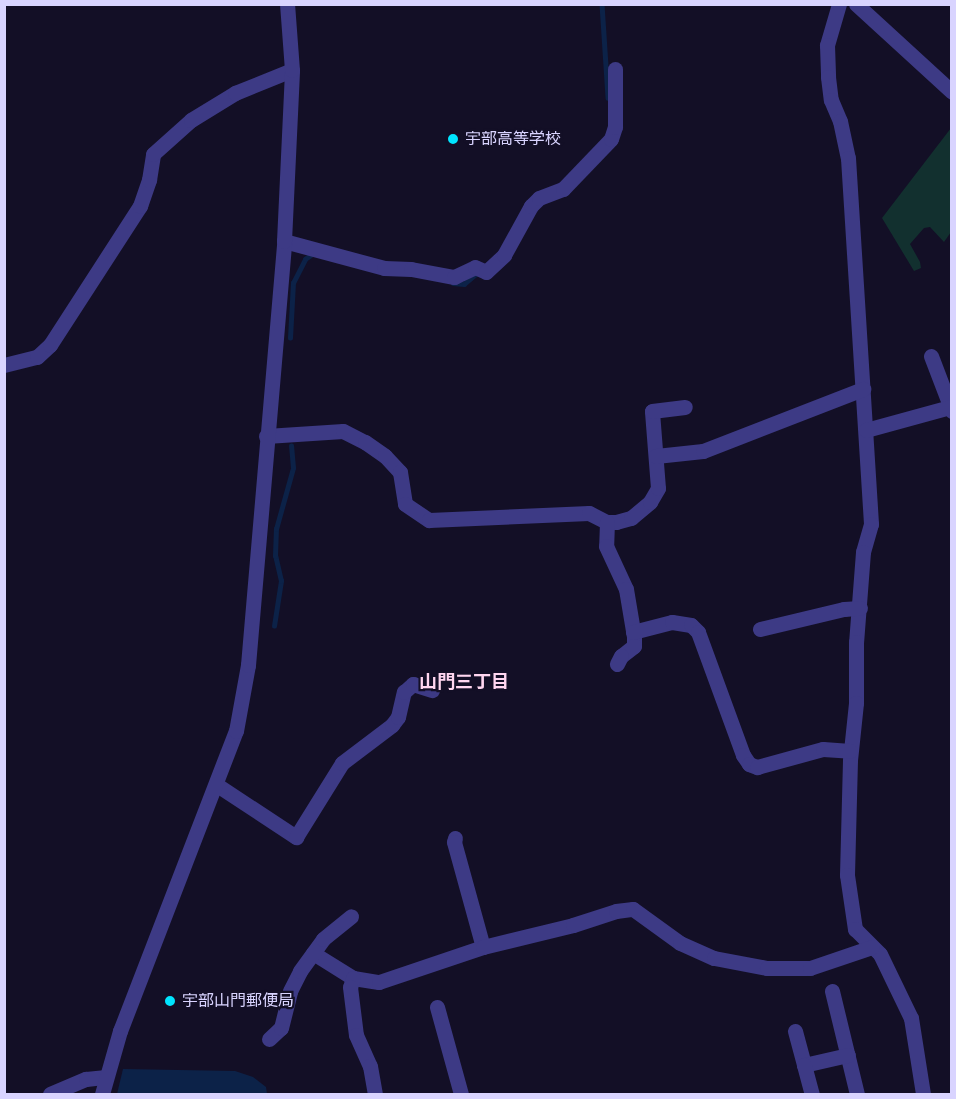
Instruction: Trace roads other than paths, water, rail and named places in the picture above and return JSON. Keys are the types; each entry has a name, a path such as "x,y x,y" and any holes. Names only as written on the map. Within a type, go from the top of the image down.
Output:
{"street":[{"path":"102,1095 120,1031 236,731 248,665 254,618 266,436 284,241 292,70 287,4"},
{"path":"839,4 827,45 828,77 831,100 840,121 848,158 871,524 863,552 856,642 856,703 850,751 848,875 855,929 880,954 889,968 911,1018 922,1095"},
{"path":"856,4 951,92"},
{"path":"284,241 390,269 411,269 454,277 475,267 483,270 504,255 531,206 539,198 563,189 611,139 615,127 615,69"},
{"path":"4,365 36,357 50,345 140,206 149,180 153,154 191,120 235,93 292,70"},
{"path":"866,429 951,409 931,356"},
{"path":"656,456 703,452 863,389"},
{"path":"266,436 343,431 385,456 400,472 405,504 429,520 589,513 607,522 631,518 650,502 658,488 652,411 685,407"},
{"path":"607,522 606,546 626,589 634,646 621,656 617,664"},
{"path":"760,629 844,609 860,608"},
{"path":"633,632 672,622 691,625 698,632 743,755 749,764 757,767 823,749 850,751"},
{"path":"217,785 296,837 342,763 392,725 398,717 404,692 413,684 432,690"},
{"path":"455,838 454,842 483,947"},
{"path":"313,953 353,978 379,982 483,947 573,925 616,911 633,909 680,943 714,958 767,968 810,968 872,947"},
{"path":"269,1040 281,1028 294,980 323,939 351,916"},
{"path":"353,978 350,987 356,1035 370,1066 375,1095"},
{"path":"832,991 857,1095"},
{"path":"437,1007 461,1095"},
{"path":"795,1031 812,1095"},
{"path":"804,1065 848,1055"},
{"path":"50,1095 86,1078 106,1077"}],"water":[{"path":"123,1069 235,1071 253,1077 266,1087 267,1094 117,1094"}],"waterway":[{"path":"602,4 608,98"},
{"path":"290,338 293,283 305,259 314,253"},
{"path":"453,283 464,284 477,273"},
{"path":"274,626 281,581 275,556 276,529 293,468 291,446"}],"place":[{"name":"宇部高等学校","path":"453,139"},
{"name":"宇部山門郵便局","path":"170,1001"}],"district":[{"name":"山門三丁目","path":"464,682"}]}
